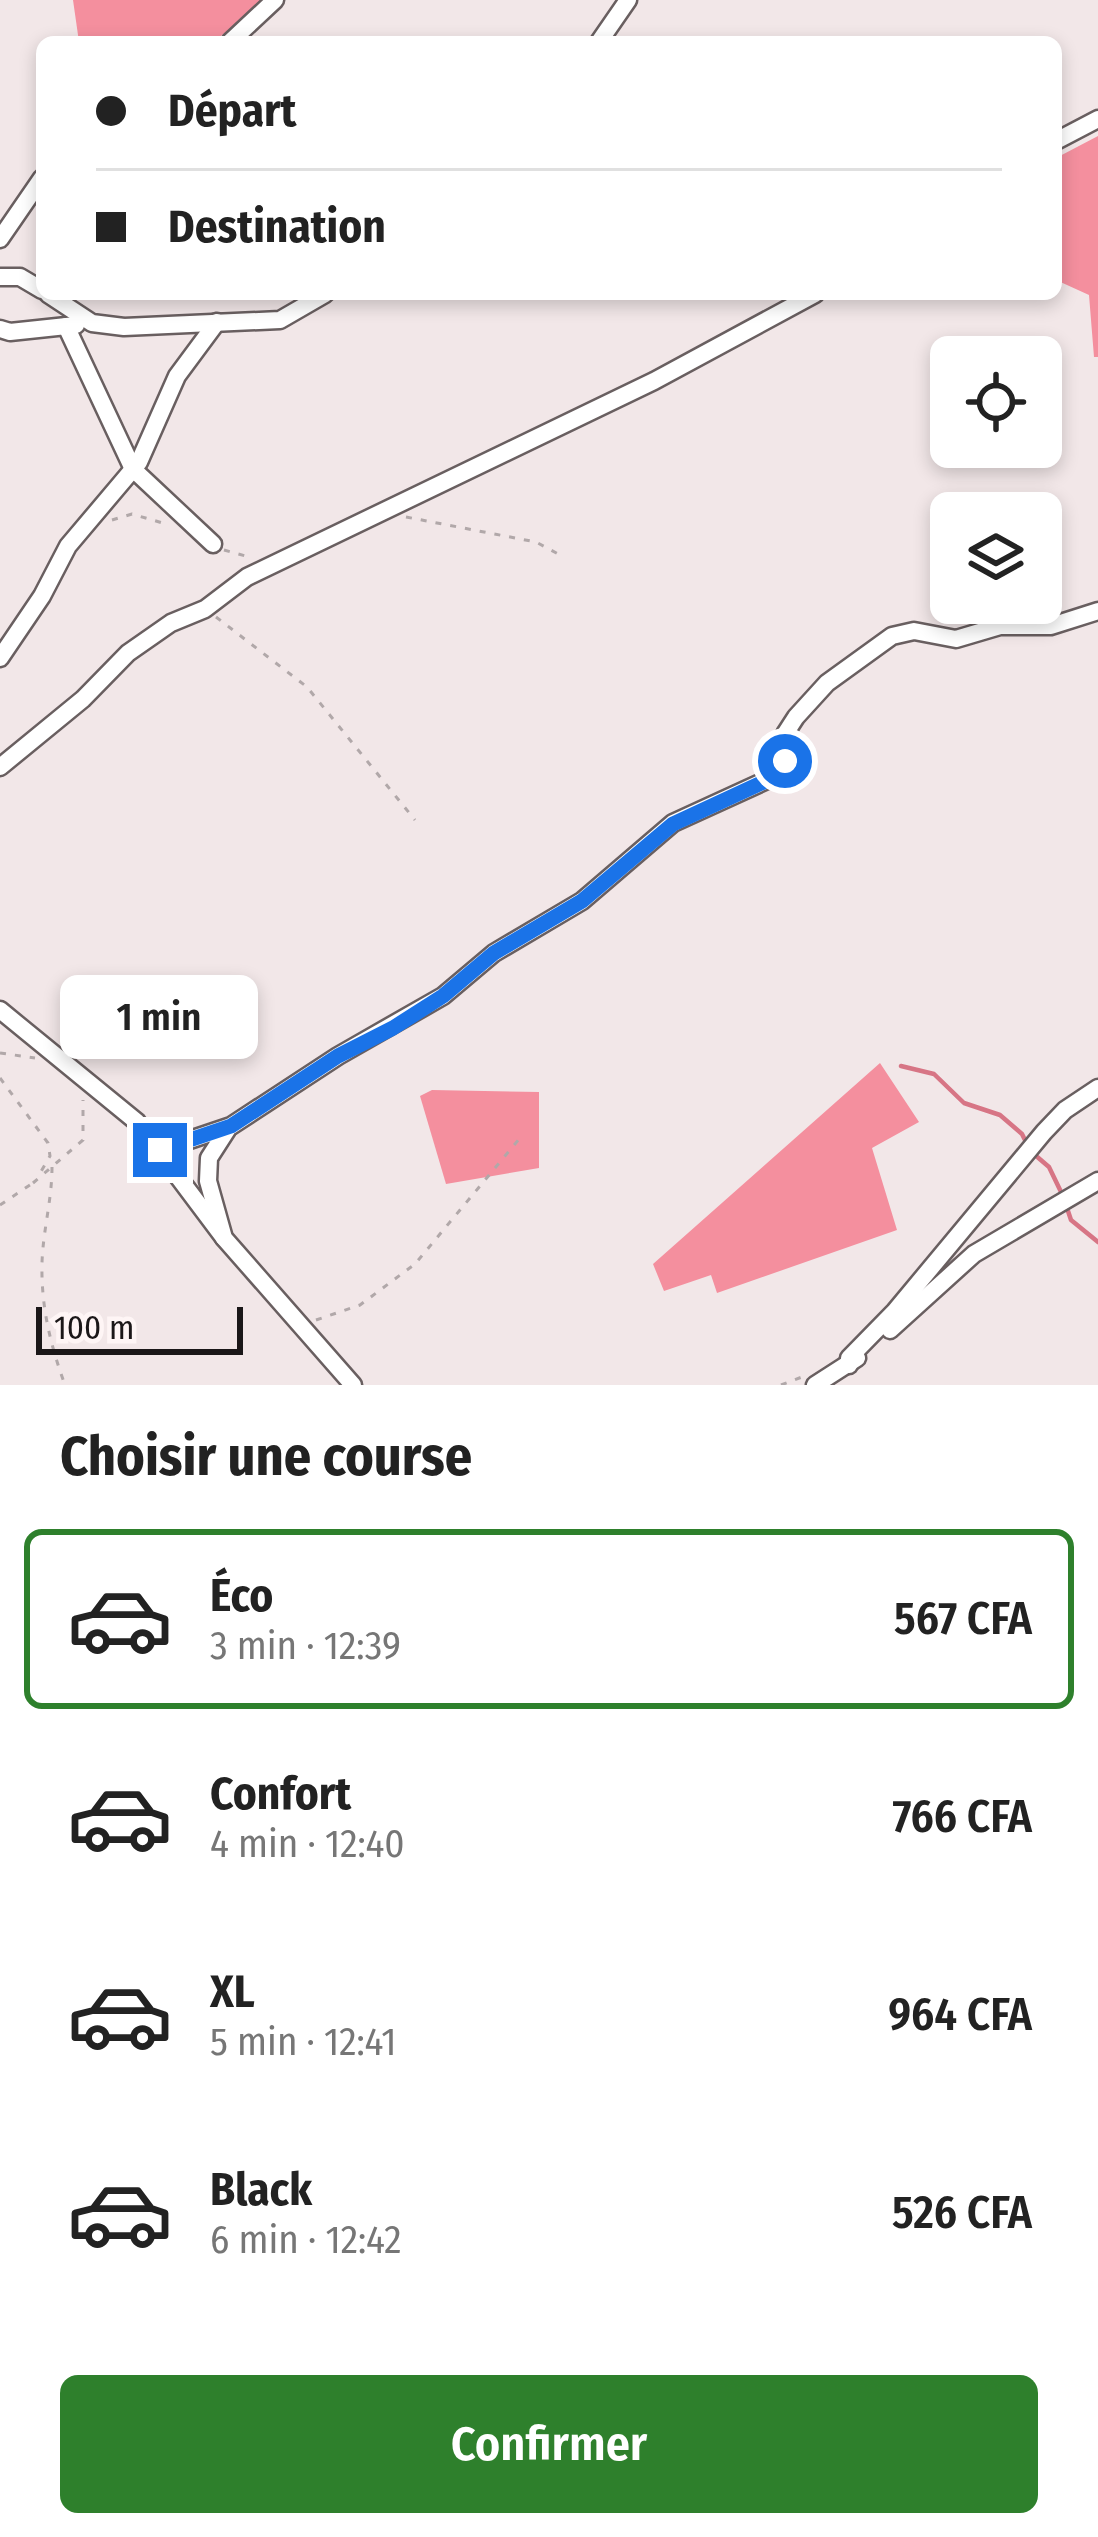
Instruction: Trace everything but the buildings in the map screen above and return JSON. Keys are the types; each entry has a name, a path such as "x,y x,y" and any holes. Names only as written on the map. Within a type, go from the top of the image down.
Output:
{"street":[{"path":"236,36 275,0"},
{"path":"603,36 628,0"},
{"path":"1062,138 1098,118"},
{"path":"0,238 36,187"},
{"path":"0,277 20,277 36,287"},
{"path":"57,300 92,323"},
{"path":"0,329 280,320 315,300"},
{"path":"0,767 83,699 128,653 172,623 205,609 247,577 654,381 803,300"},
{"path":"0,658 42,596 68,546 133,469 186,360 217,322"},
{"path":"66,326 133,469 213,544"},
{"path":"160,1150 231,1126 338,1056 443,996 494,953 582,901 673,824 778,775 785,761 785,734 796,717 867,650 892,636 914,632 956,639 1000,626 1051,626 1098,610"},
{"path":"0,1010 46,1051 89,1079 160,1150 224,1238 353,1385"},
{"path":"849,1365 849,1358 895,1311 1044,1132 1065,1110 1098,1088"},
{"path":"224,1238 208,1181 209,1158 231,1126"},
{"path":"814,1385 849,1365 974,1254 1098,1181"}],"path":[{"path":"380,516 425,518 536,542 562,556"},
{"path":"205,609 307,687 415,820"},
{"path":"0,1053 45,1059"},
{"path":"0,1078 48,1143 50,1156 33,1183"},
{"path":"0,1205 83,1140 81,1090"},
{"path":"304,1326 360,1305 415,1264 520,1138"},
{"path":"52,1167 52,1207 42,1259 47,1336 65,1385"},
{"path":"781,1385 805,1377 814,1385"}],"shaded area":[{"path":"73,0 268,0 221,36 78,36"},
{"path":"1098,136 1098,357 1094,357 1089,295 1062,283 1062,155"},
{"path":"880,1063 919,1122 872,1148 897,1230 717,1293 711,1275 664,1291 653,1264"},
{"path":"432,1090 539,1092 539,1168 446,1184 420,1096"}],"waterway":[{"path":"901,1066 934,1074 964,1103 1000,1115 1028,1146"},
{"path":"1035,1155 1049,1167 1062,1194"},
{"path":"1066,1205 1071,1220 1098,1242"}],"route":[{"path":"160,1150 231,1126 338,1056 393,1028 443,996 494,953 582,901 673,824 778,775 785,761"}]}
